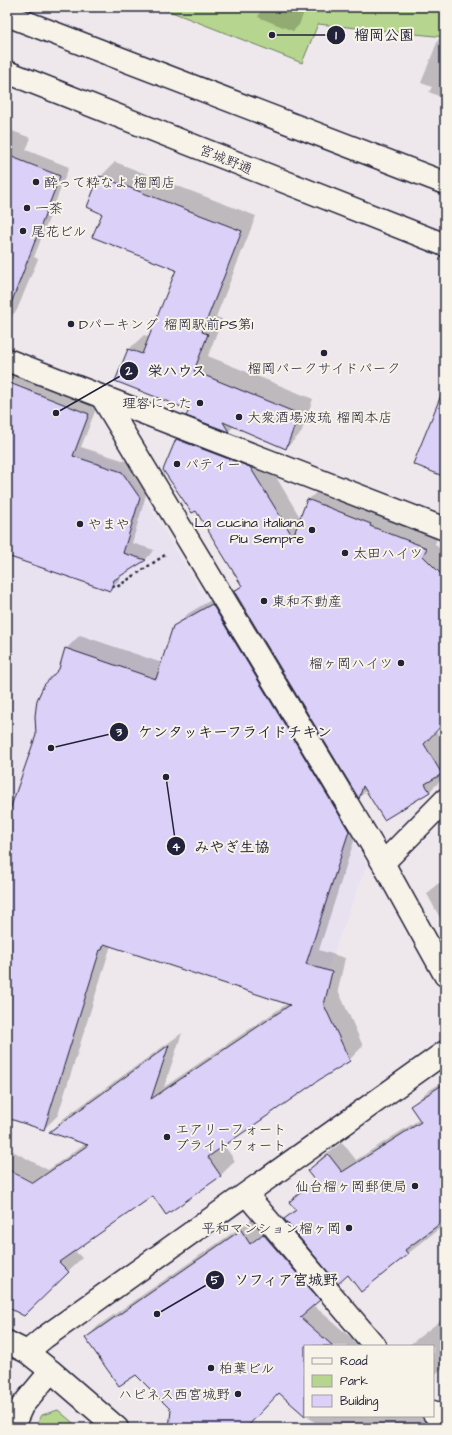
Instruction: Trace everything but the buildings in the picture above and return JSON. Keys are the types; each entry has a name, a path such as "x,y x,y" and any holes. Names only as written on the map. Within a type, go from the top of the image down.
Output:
{"street":[{"path":"7,15 445,183"},
{"name":"宮城野通","path":"7,72 445,245"},
{"path":"7,360 445,529"},
{"path":"102,397 383,863 445,975"},
{"path":"383,863 445,800"},
{"path":"27,1352 45,1337 445,1052"},
{"path":"246,1194 374,1345"},
{"path":"7,1342 27,1352 51,1370 117,1428"},
{"path":"12,1428 22,1406 51,1370"},
{"path":"434,1413 445,1426"}],"path":[{"path":"112,585 117,587 188,540"}],"shaded area":[{"path":"12,425 122,462 367,864 320,989 7,883 7,435"}],"green space":[{"path":"159,7 445,7 445,37 318,24 302,63"},
{"path":"58,1410 79,1428 35,1428 42,1415"}],"place":[{"name":"榴岡公園","path":"272,35"},
{"name":"酔って粋なよ 榴岡店","path":"36,182"},
{"name":"一茶","path":"27,208"},
{"name":"尾花ビル","path":"23,231"},
{"name":"Dパーキング 榴岡駅前PS第1","path":"71,324"},
{"name":"榴岡パークサイドパーク","path":"324,353"},
{"name":"理容にった","path":"200,403"},
{"name":"栄ハウス","path":"56,413"},
{"name":"大衆酒場波琉 榴岡本店","path":"239,417"},
{"name":"パティー","path":"177,464"},
{"name":"やまや","path":"80,524"},
{"name":"La cucina italiana Piu Sempre","path":"312,530"},
{"name":"太田ハイツ","path":"345,553"},
{"name":"東和不動産","path":"264,601"},
{"name":"榴ヶ岡ハイツ","path":"401,663"},
{"name":"ケンタッキーフライドチキン","path":"51,748"},
{"name":"みやぎ生協","path":"166,777"},
{"name":"エアリーフォート ブライトフォート","path":"167,1137"},
{"name":"仙台榴ヶ岡郵便局","path":"415,1186"},
{"name":"平和マンション榴ヶ岡","path":"349,1228"},
{"name":"ソフィア宮城野","path":"157,1314"},
{"name":"柏葉ビル","path":"211,1368"},
{"name":"ハピネス西宮城野","path":"238,1394"}]}
